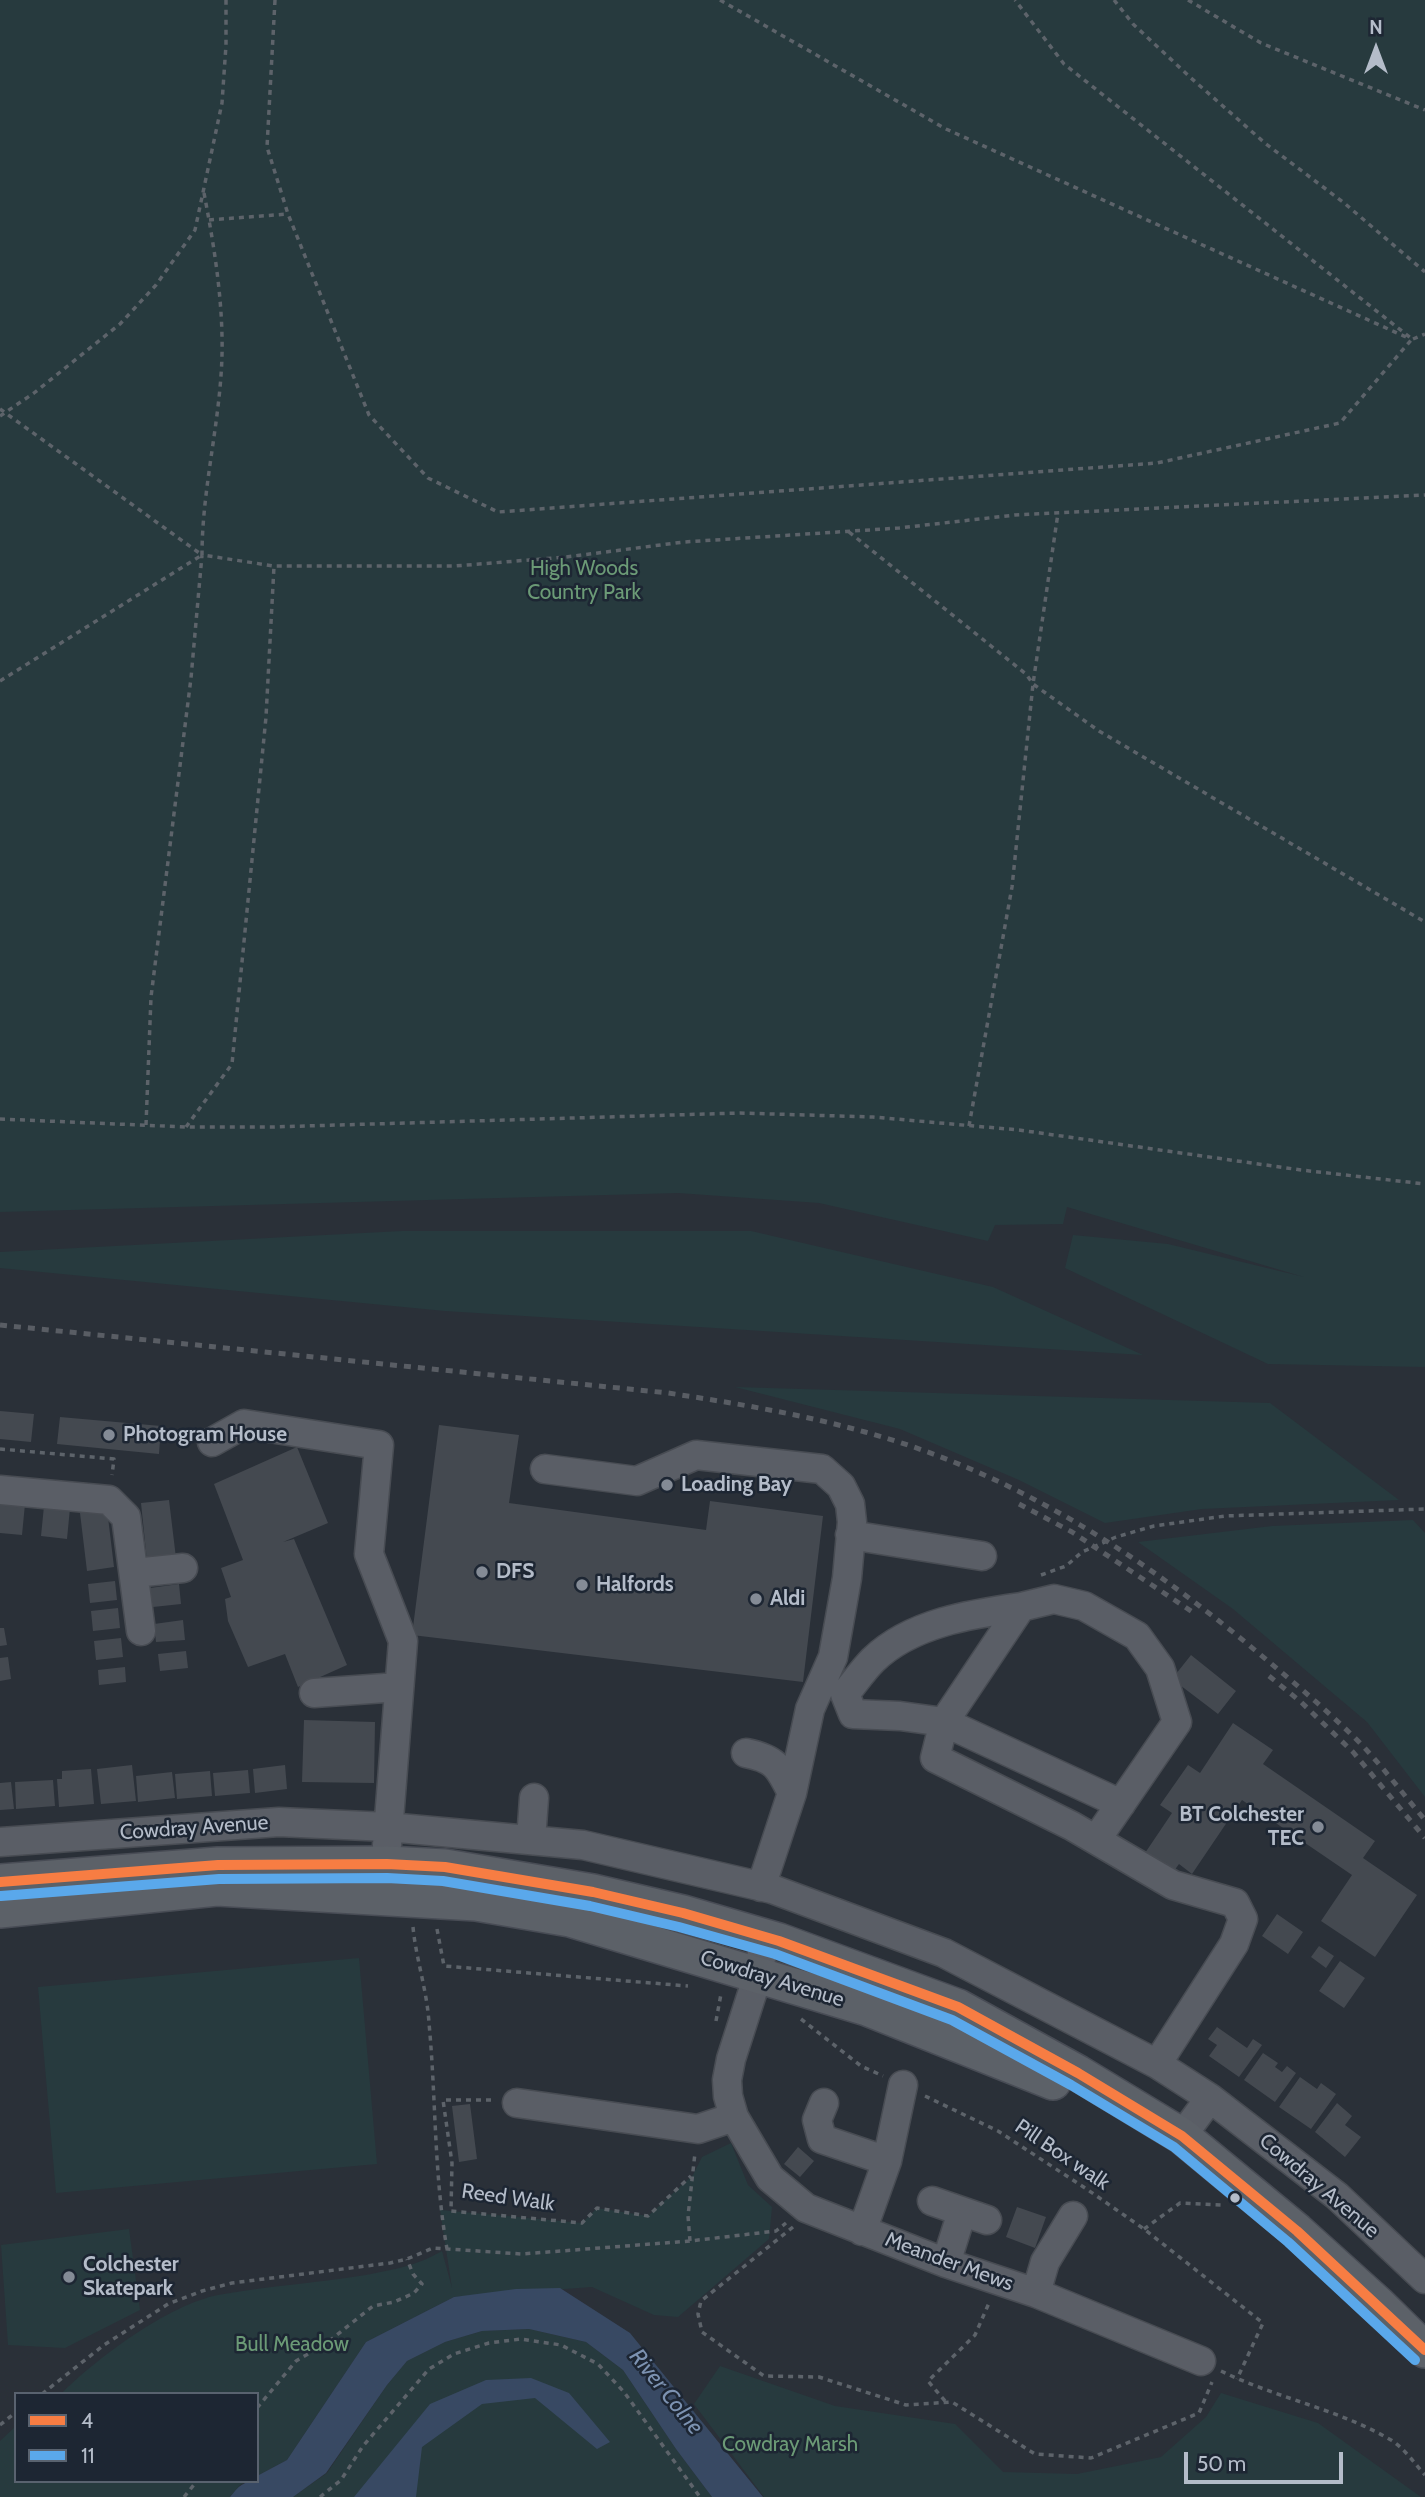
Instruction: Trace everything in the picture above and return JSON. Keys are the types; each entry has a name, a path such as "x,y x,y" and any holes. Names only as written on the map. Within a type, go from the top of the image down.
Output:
{"main road":[{"name":"Cowdray Avenue","path":"0,1882 218,1866 386,1881 476,1903 570,1919 867,2008 992,2056 1182,2136"},
{"name":"Cowdray Avenue","path":"0,1910 217,1888 386,1881 445,1867 593,1892 684,1913 765,1936 859,1968 958,2007 1078,2073 1182,2136 1297,2231 1425,2350"}],"street":[{"path":"212,1441 244,1424 379,1445 369,1554 403,1641 386,1881"},
{"path":"545,1469 637,1482 696,1455 822,1469 841,1486 849,1504 852,1522 847,1578 833,1657 810,1709 792,1793 761,1887"},
{"path":"0,1490 110,1500 126,1517 141,1631"},
{"path":"850,1535 982,1556"},
{"path":"134,1573 183,1568"},
{"path":"1096,1840 1121,1804 1177,1722 1160,1668 1137,1636 1084,1606 1054,1599 945,1622 904,1638 874,1659 845,1694 853,1714 900,1716 944,1722 1121,1804"},
{"path":"1021,1607 944,1722 935,1758 1096,1840 1174,1885 1235,1903 1244,1919 1234,1944 1157,2064"},
{"path":"314,1693 399,1687"},
{"path":"747,1753 765,1757 778,1766 792,1793"},
{"path":"531,1840 534,1798"},
{"name":"Cowdray Avenue","path":"0,1842 279,1822 388,1827 583,1845 761,1887 944,1953 1157,2064 1210,2098 1337,2196 1425,2279"},
{"name":"Meander Mews","path":"765,1936 758,1975 731,2059 727,2080 734,2117 770,2178 806,2208 946,2263 1036,2293 1209,2365"},
{"path":"1078,2073 1094,2032"},
{"path":"862,2231 887,2161 903,2085"},
{"path":"1182,2136 1210,2098"},
{"path":"504,2101 698,2129 734,2117"},
{"path":"824,2104 817,2120 821,2139 887,2161"},
{"path":"932,2201 974,2216 946,2263"},
{"path":"1036,2293 1045,2262 1073,2216"}],"path":[{"path":"226,0 222,103 195,230 156,285 120,324 34,393 1,412 202,555 274,566 455,566 566,557 684,542 849,532 1058,513 1425,495"},
{"path":"275,0 267,147 288,214 369,415 428,478 498,512 1157,463 1340,423 1412,339 1425,334"},
{"path":"720,0 946,129 1412,339"},
{"path":"1015,0 1064,64 1412,339"},
{"path":"1114,0 1133,24 1266,144 1343,202 1425,272"},
{"path":"1188,0 1261,43 1425,110"},
{"path":"146,1125 151,997 191,678 202,528 217,416 222,338 219,287 204,193"},
{"path":"209,220 288,214"},
{"path":"969,1126 1012,887 1034,684 1058,513"},
{"path":"849,532 1026,674 1034,684 1099,731 1425,922"},
{"path":"0,681 202,555"},
{"path":"186,1127 232,1064 266,717 274,566"},
{"path":"0,1119 186,1127 379,1125 740,1113 873,1117 1020,1130 1289,1168 1425,1184"},
{"path":"0,1449 114,1459 110,1500"},
{"path":"412,1920 429,2018 437,2116 440,2210 447,2249"},
{"path":"436,1927 444,1966 696,1986"},
{"name":"Pill Box walk","path":"798,2016 861,2066 998,2131 1144,2229 1263,2323 1237,2379"},
{"name":"Reed Walk","path":"504,2101 443,2100 452,2162 451,2211 582,2223 597,2208 649,2216 693,2175"},
{"path":"1144,2229 1181,2203 1216,2203 1228,2207"},
{"path":"45,2392 104,2345 168,2304 232,2283 316,2274 407,2259 433,2248 523,2254 690,2241 776,2231 806,2208"},
{"path":"806,2208 790,2230 701,2301 698,2314 702,2332 764,2376 819,2377 906,2405 952,2402 1035,2454 1091,2458 1199,2413 1209,2365 1237,2379 1328,2412 1393,2441 1425,2475"},
{"path":"259,2406 296,2361 328,2342 373,2306 394,2302 414,2293 422,2284 413,2274 407,2259"},
{"path":"945,2401 928,2381 975,2335 999,2281"},
{"path":"320,2497 341,2480 363,2446 429,2369 454,2354 489,2343 521,2339 561,2345 598,2364 624,2392 699,2497"},
{"path":"0,2425 14,2414"},
{"path":"184,2497 195,2483"}],"green space":[{"name":"High Woods Country Park","path":"0,0 1425,0 1425,1367 1268,1364 1065,1268 1073,1235 1168,1244 1304,1277 1067,1207 1063,1224 995,1225 988,1241 819,1203 678,1193 0,1212"},
{"path":"402,1231 751,1231 993,1287 1143,1355 445,1311 0,1268 0,1252"},
{"path":"735,1387 1270,1403 1399,1500 1202,1509 1105,1523 1019,1480 900,1429"},
{"path":"1413,1520 1425,1533 1425,1797 1367,1722 1233,1609 1138,1542 1272,1526"},
{"path":"359,1958 377,2164 56,2193 38,1987"},
{"name":"Bull Meadow","path":"731,2143 748,2185 772,2207 769,2239 678,2317 654,2315 592,2287 454,2297 366,2342 287,2460 259,2475 259,2392 63,2392 113,2349 156,2321 198,2301 218,2295 376,2273 415,2263 442,2251 452,2288 440,2210 582,2223 597,2208 648,2216 693,2175 702,2157"},
{"name":"Colchester Skatepark","path":"129,2229 140,2310 65,2348 8,2345 1,2245"},
{"path":"529,2329 586,2342 623,2370 712,2497 293,2497 327,2473 387,2385 407,2361 445,2342 482,2331"},
{"name":"Cowdray Marsh","path":"720,2366 835,2406 955,2424 1003,2472 1077,2474 1161,2457 1206,2417 1221,2393 1318,2423 1421,2497 764,2497 694,2404"},
{"path":"14,2428 14,2483 244,2483 230,2497 0,2497 0,2441"}],"water":[{"name":"River Colne","path":"560,2288 630,2333 763,2497 712,2497 623,2370 586,2342 529,2329 482,2331 445,2342 407,2361 387,2385 326,2473 293,2497 230,2497 246,2483 259,2483 259,2475 287,2460 366,2342 454,2297 516,2289"},
{"path":"531,2378 569,2393 610,2442 597,2449 535,2398 482,2404 422,2447 416,2497 354,2497 430,2404 486,2380"}],"building":[{"path":"0,1411 34,1414 31,1442 0,1439"},
{"name":"Photogram House","path":"60,1417 161,1426 159,1454 57,1444"},
{"path":"439,1425 519,1435 509,1503 706,1530 710,1501 823,1516 803,1682 412,1635"},
{"path":"297,1447 328,1523 283,1542 294,1539 347,1665 298,1687 285,1654 248,1667 228,1621 225,1599 231,1597 221,1568 243,1560 214,1484"},
{"path":"169,1500 176,1558 147,1561 141,1503"},
{"path":"0,1502 25,1504 22,1535 0,1533"},
{"path":"44,1506 70,1508 67,1539 41,1536"},
{"path":"107,1509 114,1567 87,1571 80,1513"},
{"path":"115,1581 117,1600 90,1603 88,1584"},
{"path":"179,1584 181,1604 153,1607 150,1588"},
{"path":"118,1608 120,1628 93,1631 91,1611"},
{"path":"183,1620 185,1640 156,1642 154,1624"},
{"path":"0,1628 4,1628 7,1645 0,1646"},
{"path":"121,1638 123,1657 96,1660 94,1641"},
{"path":"186,1651 188,1668 160,1671 158,1654"},
{"path":"1191,1655 1236,1691 1218,1714 1172,1679"},
{"path":"8,1657 11,1679 0,1681 0,1658"},
{"path":"125,1667 126,1682 99,1685 98,1670"},
{"path":"304,1720 375,1722 374,1783 302,1782"},
{"name":"BT Colchester TEC","path":"1233,1723 1273,1750 1263,1764 1375,1841 1363,1858 1417,1895 1375,1957 1321,1921 1352,1875 1242,1800 1192,1874 1179,1864 1171,1875 1143,1856 1172,1813 1160,1805 1188,1765 1200,1773"},
{"path":"132,1765 136,1801 101,1804 97,1769"},
{"path":"285,1765 287,1789 255,1793 253,1769"},
{"path":"91,1769 94,1804 59,1807 57,1779 62,1779 62,1771"},
{"path":"248,1770 250,1793 215,1796 213,1773"},
{"path":"210,1771 212,1796 177,1799 175,1774"},
{"path":"172,1772 175,1798 138,1802 136,1776"},
{"path":"53,1780 55,1806 16,1809 15,1782"},
{"path":"11,1782 14,1809 0,1810 0,1783"},
{"path":"1277,1914 1303,1932 1288,1954 1262,1936"},
{"path":"1319,1946 1334,1956 1326,1968 1311,1957"},
{"path":"1340,1961 1365,1978 1344,2008 1319,1991"},
{"path":"1217,2027 1247,2048 1253,2039 1262,2045 1239,2077 1209,2056 1217,2045 1208,2039"},
{"path":"1263,2053 1278,2063 1275,2067 1282,2072 1287,2066 1296,2073 1275,2102 1244,2080"},
{"path":"1300,2077 1317,2089 1321,2083 1336,2094 1311,2129 1279,2107"},
{"path":"1337,2103 1352,2116 1345,2125 1361,2137 1345,2157 1315,2132"},
{"path":"470,2104 477,2159 459,2162 452,2106"},
{"path":"798,2147 814,2161 800,2177 784,2164"},
{"path":"1017,2207 1046,2217 1035,2248 1006,2237"}],"railway":[{"path":"0,1325 668,1393 816,1420 919,1449 972,1470 1072,1520 1167,1582 1256,1651 1335,1719 1368,1752 1425,1820"},
{"path":"1019,1504 1072,1532 1194,1613"},
{"path":"1269,1676 1301,1702 1353,1752 1425,1838"}],"transit line":[{"name":"4","path":"0,1882 218,1865 387,1864 445,1867 593,1892 683,1913 779,1941 958,2007 1078,2073 1182,2136 1297,2231 1425,2350"},
{"name":"11","path":"1,1896 219,1879 387,1878 443,1881 590,1906 775,1954 952,2020 1071,2085 1174,2147 1288,2242 1415,2360"}],"place":[{"name":"Photogram House","path":"109,1435"},
{"name":"Loading Bay","path":"667,1485"},
{"name":"DFS","path":"482,1572"},
{"name":"Halfords","path":"582,1585"},
{"name":"Aldi","path":"756,1599"},
{"name":"BT Colchester TEC","path":"1318,1827"},
{"name":"Colchester Skatepark","path":"69,2277"}]}
